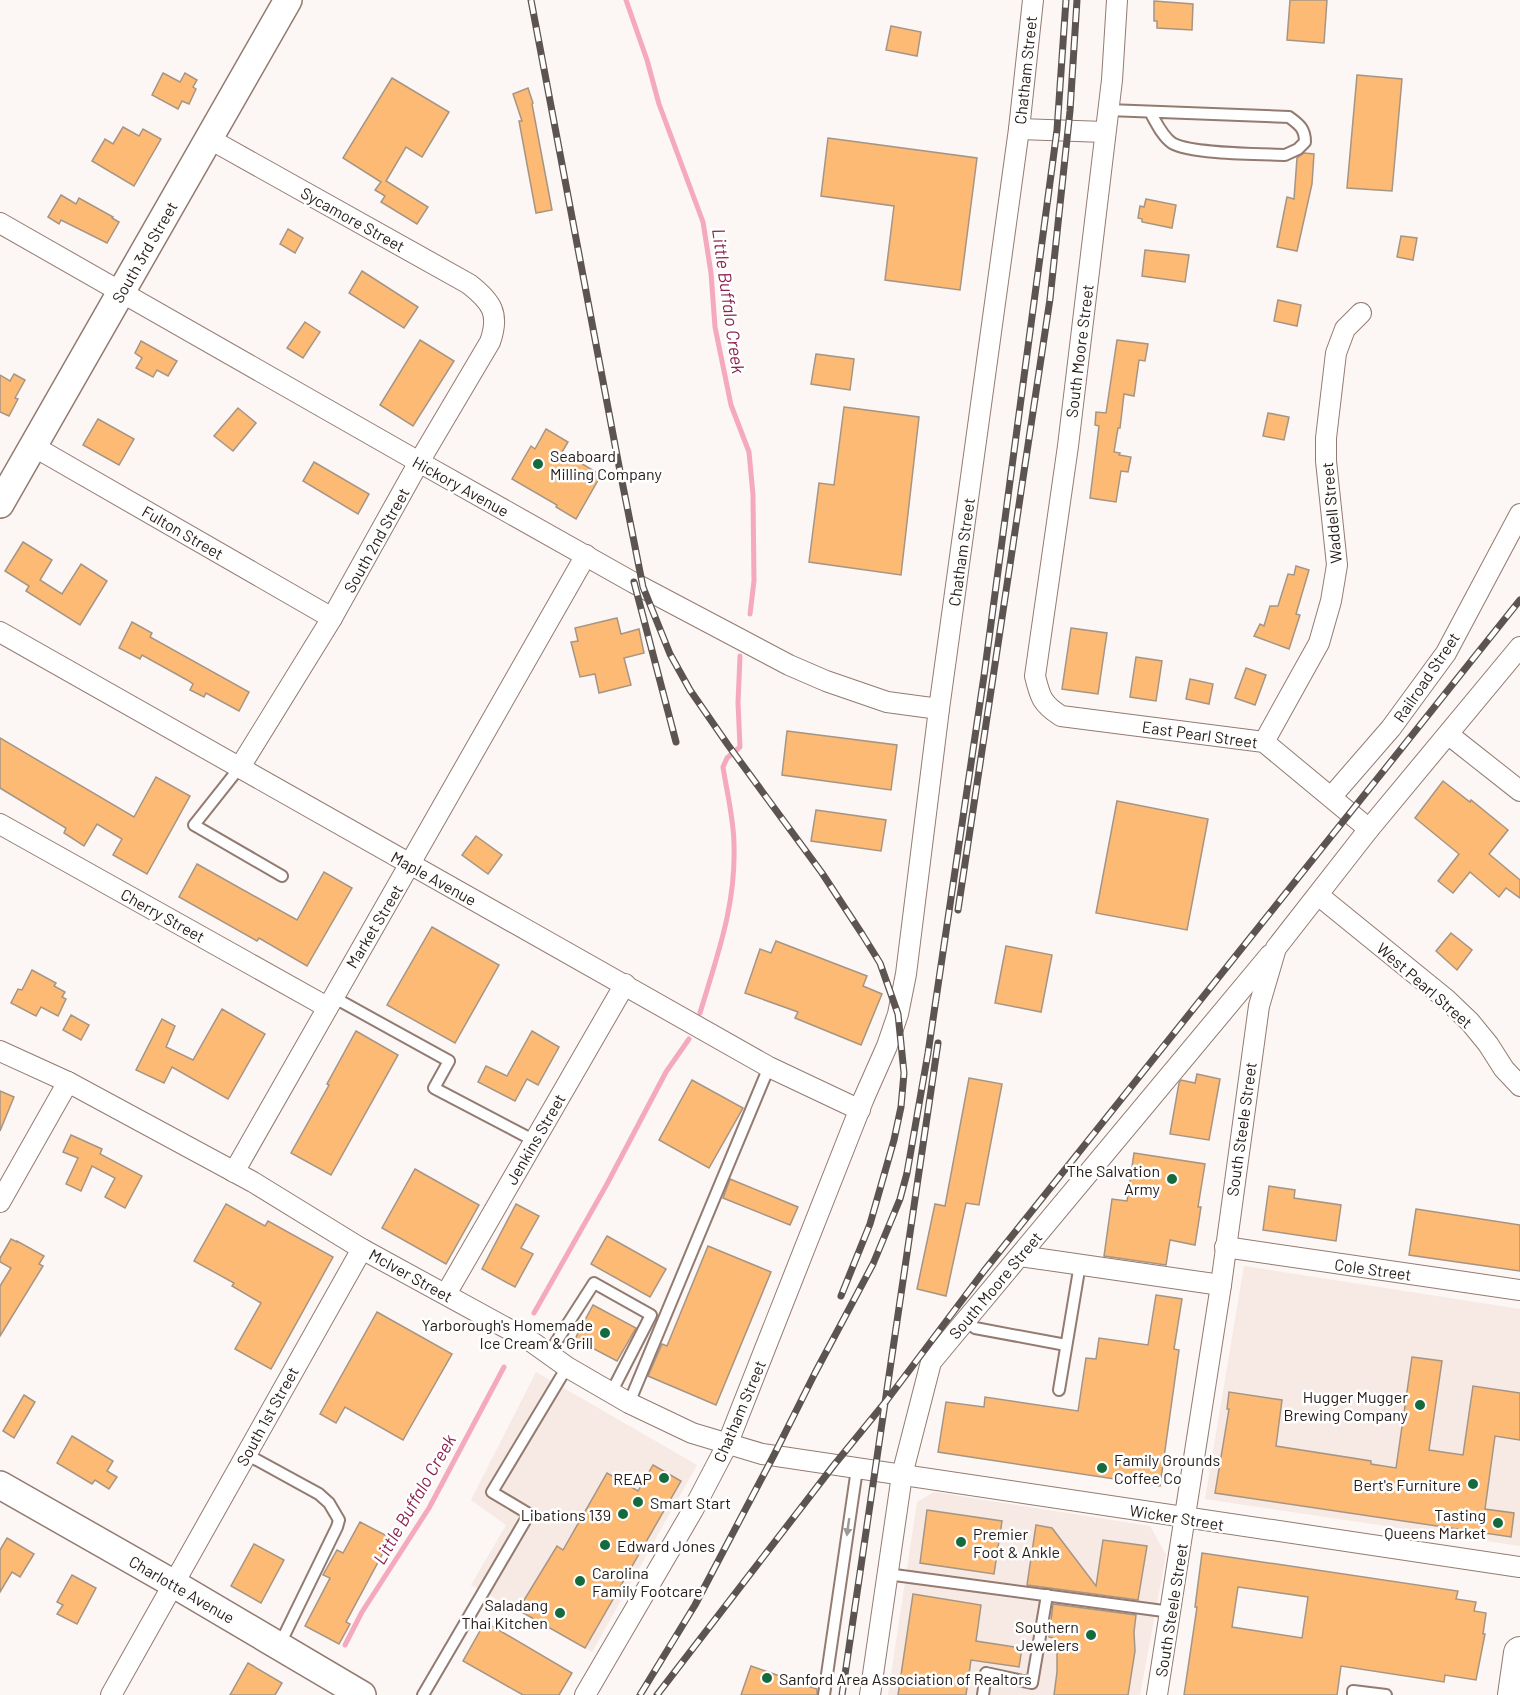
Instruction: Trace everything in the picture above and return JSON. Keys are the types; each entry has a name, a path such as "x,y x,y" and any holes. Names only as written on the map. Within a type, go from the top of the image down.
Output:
{"main road":[{"path":"1514,1695 1520,1653"}],"street":[{"name":"South 3rd Street","path":"0,504 288,0"},
{"name":"Chatham Street","path":"585,1695 693,1510 727,1444 898,1014 906,974 939,709 1019,129 1033,0"},
{"name":"South Moore Street","path":"1042,700 1035,676 1068,446 1108,110 1117,0"},
{"path":"1019,129 1105,132"},
{"name":"Sycamore Street","path":"208,138 470,284 484,296 492,307"},
{"name":"Hickory Avenue","path":"0,223 634,583 789,665 826,681 887,702 939,709"},
{"name":"South 2nd Street","path":"240,767 332,618 419,462 490,342 495,318 492,307"},
{"name":"Waddell Street","path":"1264,742 1319,643 1331,601 1337,565 1326,461 1326,438 1336,353 1345,329 1361,313"},
{"name":"Fulton Street","path":"33,446 332,618"},
{"name":"Railroad Street","path":"1332,796 1391,728 1446,653 1520,514"},
{"name":"Market Street","path":"234,1172 586,555"},
{"name":"Maple Avenue","path":"0,632 770,1067 862,1104"},
{"name":"South Steele Street","path":"1157,1695 1221,1285 1259,1006 1276,948 1369,829 1520,648"},
{"name":"East Pearl Street","path":"1042,700 1047,707 1061,716 1264,742 1332,796 1369,829"},
{"path":"1449,735 1520,791"},
{"name":"Cherry Street","path":"0,824 330,1002"},
{"name":"West Pearl Street","path":"1318,895 1446,999 1470,1022 1504,1069 1520,1086"},
{"name":"South Moore Street","path":"870,1695 902,1475 931,1362 1276,948"},
{"name":"Jenkins Street","path":"446,1294 625,984"},
{"name":"McIver Street","path":"0,1051 68,1082 234,1172 363,1249 549,1353 567,1367 629,1403 692,1433 755,1453 834,1465"},
{"path":"0,1202 68,1082"},
{"name":"Cole Street","path":"1225,1247 1520,1290"},
{"name":"South 1st Street","path":"111,1695 363,1249"},
{"path":"1020,1256 1221,1285"},
{"name":"Wicker Street","path":"834,1465 1520,1567"},
{"name":"Charlotte Avenue","path":"0,1485 362,1695"}],"lane":[{"path":"1108,110 1289,117 1305,131 1305,142 1298,149 1285,155 1185,149 1170,142 1150,112"},
{"path":"240,767 194,825 282,876"},
{"path":"330,1002 449,1061 434,1088 535,1141"},
{"path":"629,1403 770,1067"},
{"path":"1059,1390 1080,1264"},
{"path":"549,1353 594,1283 651,1316 611,1393"},
{"path":"966,1320 975,1328 1066,1345"},
{"path":"423,1695 528,1514 492,1492 567,1367"},
{"path":"246,1454 319,1494 330,1503 339,1520 279,1646"},
{"path":"824,1695 856,1469"},
{"path":"887,1574 1171,1612"},
{"path":"983,1695 986,1673 1032,1683 1047,1595"},
{"path":"1353,1695 1353,1691 1386,1695"}],"shaded area":[{"path":"1244,1266 1520,1309 1520,1546 1205,1499"},
{"path":"536,1372 697,1465 592,1652 471,1585 506,1525 471,1500"},
{"path":"934,1492 1150,1526 1166,1555 1140,1695 888,1695 917,1502"}],"building":[{"path":"1290,0 1327,0 1324,43 1287,40"},
{"path":"1154,1 1193,4 1192,30 1157,28 1157,21 1154,21"},
{"path":"891,26 921,32 917,56 886,50"},
{"path":"163,73 180,82 185,73 197,80 193,87 196,89 189,104 182,101 178,109 152,95"},
{"path":"1357,75 1402,79 1392,191 1347,188"},
{"path":"392,78 449,112 422,157 406,147 386,181 428,207 417,224 381,202 385,196 375,190 381,182 343,158"},
{"path":"528,88 533,103 552,210 536,213 519,121 522,121 513,94"},
{"path":"123,127 139,136 143,129 161,139 134,186 92,161 105,139 113,144"},
{"path":"828,138 977,158 960,290 885,280 894,206 821,196"},
{"path":"1304,153 1314,154 1312,184 1297,251 1277,247 1287,197 1294,199 1297,158"},
{"path":"61,195 76,204 79,198 119,222 107,243 61,220 59,224 48,217"},
{"path":"1146,199 1176,205 1172,228 1142,222 1142,219 1138,218 1140,206 1144,207"},
{"path":"288,229 303,238 295,253 280,244"},
{"path":"1401,236 1417,238 1413,260 1397,257"},
{"path":"1145,250 1189,255 1185,282 1142,276"},
{"path":"362,271 418,307 404,328 349,293"},
{"path":"1278,300 1301,305 1297,326 1274,321"},
{"path":"305,322 320,332 303,358 287,348"},
{"path":"420,340 454,361 413,426 380,405"},
{"path":"1117,340 1148,344 1145,361 1139,360 1134,396 1124,394 1120,428 1118,428 1114,452 1131,457 1128,472 1121,471 1116,502 1090,498 1099,426 1095,425 1096,412 1106,413"},
{"path":"141,341 177,361 168,376 157,370 153,377 136,368 142,358 135,353"},
{"path":"816,354 854,359 850,390 811,384"},
{"path":"14,374 25,380 15,398 18,399 9,416 0,412 0,375 10,381"},
{"path":"844,407 919,417 901,575 809,562 819,483 834,485"},
{"path":"238,408 256,423 233,451 214,436"},
{"path":"1268,413 1289,417 1284,440 1263,436"},
{"path":"98,419 134,439 119,465 83,445"},
{"path":"546,429 568,442 562,452 601,475 576,519 556,507 557,505 512,479 531,446 535,449"},
{"path":"314,462 369,494 358,514 303,481"},
{"path":"23,542 52,560 40,580 62,594 81,564 107,581 80,625 26,591 29,586 5,571"},
{"path":"1296,566 1309,570 1296,614 1300,615 1289,649 1254,636 1260,624 1264,626 1270,606 1278,606 1288,574 1294,575"},
{"path":"617,618 621,634 639,629 644,653 624,658 631,685 599,693 595,674 580,677 571,642 578,641 575,628"},
{"path":"132,622 152,633 150,637 249,692 239,711 206,693 204,697 190,690 193,684 142,655 140,659 119,648"},
{"path":"1071,628 1107,633 1098,694 1062,689"},
{"path":"1136,657 1162,661 1156,701 1130,697"},
{"path":"1246,668 1266,675 1255,705 1235,698"},
{"path":"1190,679 1213,684 1209,704 1186,699"},
{"path":"787,731 897,745 891,790 782,775"},
{"path":"0,738 134,817 156,777 190,796 147,874 113,855 122,839 97,824 84,846 64,833 66,828 0,788"},
{"path":"1443,781 1508,830 1489,854 1520,880 1520,898 1506,888 1499,897 1470,872 1453,893 1438,881 1459,854 1415,818"},
{"path":"1117,801 1208,819 1187,930 1096,913"},
{"path":"816,810 886,820 881,851 811,841"},
{"path":"476,836 502,855 488,874 462,855"},
{"path":"197,864 297,920 324,872 352,888 307,966 259,938 257,941 179,897"},
{"path":"432,927 499,965 455,1043 387,1005"},
{"path":"1451,933 1472,950 1457,970 1436,951"},
{"path":"776,941 867,976 863,986 882,994 861,1045 795,1018 798,1012 745,993 760,949 771,953"},
{"path":"1006,946 1052,955 1041,1012 995,1003"},
{"path":"32,970 56,983 54,986 65,992 62,997 66,999 58,1016 41,1007 36,1016 11,1003 18,989 22,990"},
{"path":"222,1009 265,1034 228,1099 172,1067 164,1083 136,1070 162,1019 175,1026 166,1047 193,1060"},
{"path":"71,1015 89,1025 81,1040 63,1030"},
{"path":"356,1031 398,1055 331,1175 291,1153"},
{"path":"532,1031 559,1047 538,1085 527,1079 515,1101 478,1082 486,1066 507,1076"},
{"path":"1197,1074 1220,1079 1209,1140 1170,1134 1179,1083 1181,1080 1195,1083"},
{"path":"969,1078 1002,1084 979,1205 966,1203 946,1296 917,1289 935,1204 945,1206"},
{"path":"692,1080 743,1108 709,1168 659,1140"},
{"path":"0,1091 14,1097 0,1131"},
{"path":"71,1135 102,1149 100,1154 142,1176 125,1208 105,1197 115,1178 92,1166 81,1191 66,1184 78,1158 63,1152"},
{"path":"1134,1153 1205,1164 1195,1245 1170,1240 1166,1265 1104,1256 1112,1199 1127,1201"},
{"path":"415,1169 479,1205 446,1264 382,1228"},
{"path":"730,1179 798,1207 790,1225 723,1198"},
{"path":"1269,1186 1295,1190 1294,1198 1341,1205 1336,1241 1263,1230"},
{"path":"226,1204 265,1226 268,1221 333,1257 271,1369 235,1349 261,1303 232,1286 234,1283 194,1261"},
{"path":"516,1204 539,1216 521,1248 533,1254 515,1287 482,1269"},
{"path":"1416,1209 1520,1225 1520,1271 1409,1255"},
{"path":"607,1236 666,1269 650,1297 591,1264"},
{"path":"11,1239 44,1256 39,1264 43,1266 0,1336 0,1286 11,1268 0,1262 0,1258"},
{"path":"708,1246 771,1272 716,1405 648,1376 662,1344 667,1346"},
{"path":"1156,1295 1182,1299 1174,1349 1179,1350 1160,1486 938,1452 946,1402 984,1407 985,1397 1078,1411 1086,1358 1096,1359 1099,1338 1148,1345"},
{"name":"Yarborough's Homemade Ice Cream & Grill","path":"593,1305 636,1328 617,1361 575,1339"},
{"path":"377,1312 452,1354 403,1440 345,1407 336,1423 320,1414"},
{"path":"1412,1357 1442,1361 1429,1450 1463,1455 1473,1386 1520,1393 1520,1440 1495,1436 1485,1509 1514,1513 1511,1537 1215,1493 1229,1409 1227,1409 1229,1392 1282,1400 1276,1446 1371,1461 1371,1464 1396,1468"},
{"path":"24,1395 35,1402 14,1438 3,1431"},
{"path":"72,1436 113,1461 107,1471 117,1477 109,1489 95,1480 92,1484 57,1463"},
{"path":"653,1465 681,1481 585,1648 518,1610 557,1546 563,1550 607,1473 638,1491"},
{"name":"Premier Foot & Ankle","path":"927,1510 1002,1521 994,1574 920,1563"},
{"path":"360,1522 391,1538 346,1622 350,1624 339,1644 305,1626 330,1578 323,1575 337,1550 343,1553"},
{"path":"1036,1525 1052,1528 1096,1586 1103,1540 1147,1546 1138,1600 1027,1585"},
{"path":"7,1538 34,1554 20,1577 12,1572 0,1592 0,1550"},
{"path":"254,1544 284,1560 261,1603 231,1586"},
{"path":"1202,1553 1458,1591 1456,1599 1476,1602 1474,1611 1486,1613 1483,1634 1485,1634 1476,1680 1445,1675 1444,1682 1341,1666 1337,1695 1184,1695 1197,1607 1195,1607","holes":["1238,1587 1308,1597 1302,1638 1232,1627"]},
{"path":"72,1575 96,1588 77,1624 57,1614 63,1605 57,1602"},
{"path":"913,1594 981,1605 976,1641 1022,1648 1019,1667 971,1660 966,1695 898,1695"},
{"path":"1053,1604 1136,1615 1135,1651 1128,1695 1054,1695 1057,1639 1049,1637"},
{"path":"485,1622 572,1673 559,1695 523,1695 463,1661"},
{"path":"248,1663 282,1683 275,1695 230,1695"},
{"name":"Sanford Area Association of Realtors","path":"751,1666 817,1689 817,1695 741,1695"}],"waterway":[{"name":"Little Buffalo Creek","path":"626,0 647,60 659,104 703,222 711,273 715,327 731,405 749,452 753,495 754,581 750,614"},
{"name":"Little Buffalo Creek","path":"700,1013 719,951 732,889 734,836 723,767 727,758 740,747 738,703 740,656"},
{"name":"Little Buffalo Creek","path":"534,1313 607,1184 666,1072 689,1039"},
{"name":"Little Buffalo Creek","path":"345,1645 362,1612 429,1508 504,1367"}],"railway":[{"path":"531,0 643,587 670,654 690,690 822,873 862,934 880,963 898,1014 904,1073 901,1107 870,1224 841,1296"},
{"path":"640,1695 695,1605 873,1264 900,1199 907,1173 928,1053 984,676 1057,130 1066,0"},
{"path":"958,910 1050,299 1070,111 1077,0"},
{"path":"634,582 676,742"},
{"path":"657,1695 834,1465 887,1400 984,1271 1520,600"},
{"path":"842,1695 938,1043"}],"place":[{"name":"Seaboard Milling Company","path":"538,464"},
{"name":"The Salvation Army","path":"1172,1179"},
{"name":"Yarborough's Homemade Ice Cream & Grill","path":"605,1333"},
{"name":"Hugger Mugger Brewing Company","path":"1420,1405"},
{"name":"Family Grounds Coffee Co","path":"1102,1468"},
{"name":"REAP","path":"664,1478"},
{"name":"Bert's Furniture","path":"1473,1484"},
{"name":"Smart Start","path":"638,1502"},
{"name":"Libations 139","path":"623,1514"},
{"name":"Tasting Queens Market","path":"1498,1523"},
{"name":"Premier Foot & Ankle","path":"961,1542"},
{"name":"Edward Jones","path":"605,1545"},
{"name":"Carolina Family Footcare","path":"580,1581"},
{"name":"Saladang Thai Kitchen","path":"560,1613"},
{"name":"Southern Jewelers","path":"1091,1635"},
{"name":"Sanford Area Association of Realtors","path":"767,1678"}]}
